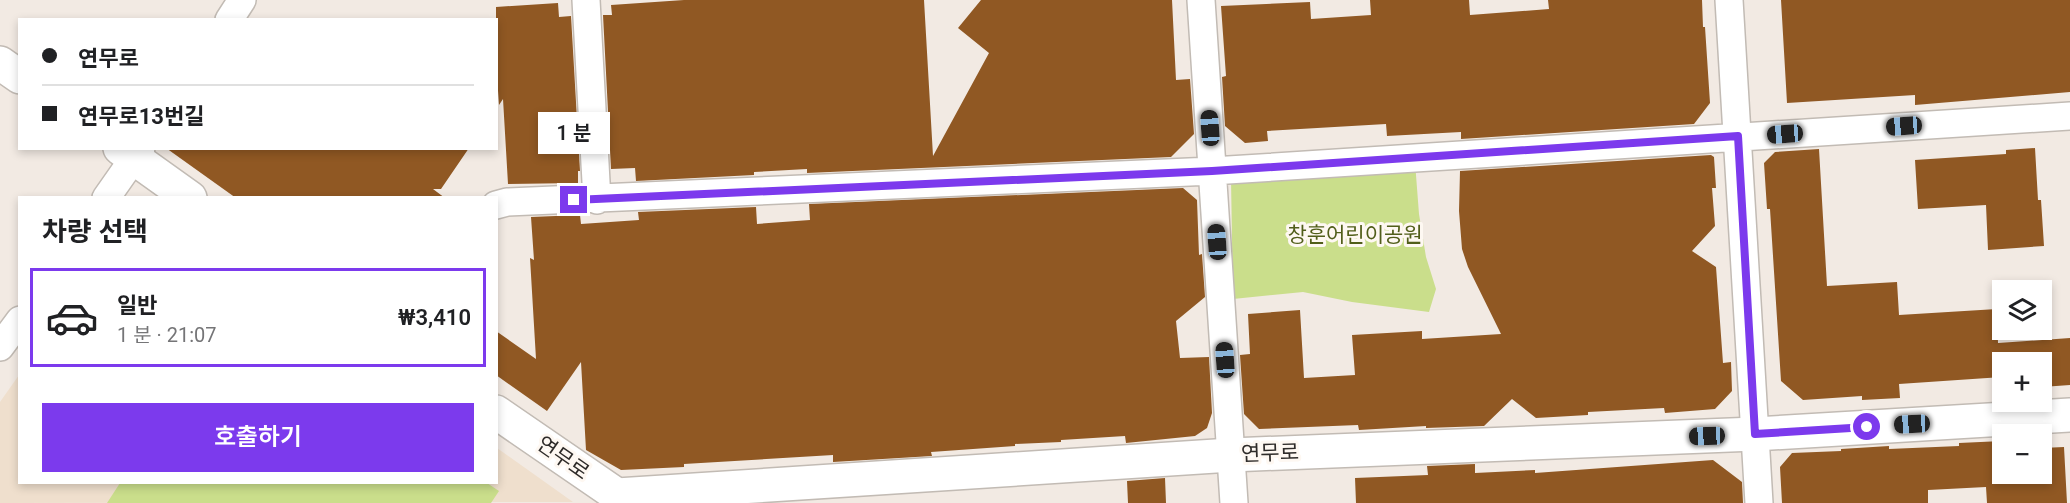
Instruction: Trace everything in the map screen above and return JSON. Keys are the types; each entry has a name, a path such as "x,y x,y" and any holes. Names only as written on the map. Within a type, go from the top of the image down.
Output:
{"street":[{"path":"230,18 242,0"},
{"path":"586,0 597,200"},
{"path":"1201,0 1234,503"},
{"path":"1730,0 1759,503"},
{"path":"0,63 18,76"},
{"path":"498,204 507,202 597,200 1212,171 2070,116"},
{"path":"107,196 132,152 187,196"},
{"path":"0,348 18,323"},
{"name":"연무로","path":"498,413 616,500 1231,454 1755,434 2070,415"}],"shaded area":[{"path":"18,376 18,484 498,484 498,449 573,502 0,503 0,402"}],"green space":[{"name":"창훈어린이공원","path":"1415,162 1419,214 1426,257 1436,289 1429,312 1352,302 1303,292 1233,299 1231,179"},
{"path":"119,484 488,484 499,491 491,503 107,503"}],"building":[{"path":"684,0 924,0 933,156 989,53 958,28 981,0 1172,0 1176,80 1190,79 1194,134 1171,157 807,173 807,169 754,172 754,175 636,181 635,168 611,169 603,15 612,15 611,5"},
{"path":"1370,0 1469,0 1470,15 1549,9 1548,0 1702,0 1710,103 1694,124 1461,139 1461,132 1387,136 1386,124 1267,131 1268,141 1245,143 1225,126 1222,77 1226,76 1221,6 1310,2 1311,19 1371,15"},
{"path":"1781,0 2070,0 2070,92 1915,105 1915,95 1787,103"},
{"path":"558,3 559,17 571,16 580,171 578,171 578,183 508,184 503,99 499,105 498,91 496,7"},
{"path":"2035,148 2044,246 1988,250 1986,205 1918,209 1915,160 2006,154 2006,150"},
{"path":"1819,149 1827,286 1897,282 1899,315 1992,309 1992,340 1998,340 1998,343 2070,338 2070,385 2052,386 2052,352 1992,352 1992,378 1899,384 1900,398 1862,400 1862,396 1803,400 1781,381 1770,209 1767,209 1764,163 1775,152"},
{"path":"169,150 468,150 441,189 433,189 442,196 233,196"},
{"path":"1711,155 1714,157 1716,188 1712,188 1715,226 1692,251 1716,267 1723,363 1731,362 1732,391 1715,409 1665,413 1664,408 1588,412 1588,415 1536,418 1512,399 1484,426 1426,428 1426,426 1359,430 1358,425 1259,429 1244,414 1240,355 1250,354 1248,314 1300,310 1304,378 1355,375 1352,335 1422,331 1422,339 1501,334 1468,267 1462,249 1459,211 1460,171"},
{"path":"1183,188 1197,200 1199,255 1202,254 1205,297 1176,321 1180,358 1209,357 1212,413 1207,428 1195,436 1126,443 1125,436 931,452 932,456 833,462 833,455 621,470 586,450 581,362 547,411 498,376 498,332 536,359 530,258 534,260 531,217 580,215 581,224 639,220 638,212 756,207 757,224 810,220 809,204"},
{"path":"1992,441 1992,484 2052,484 2052,448 2064,447 2067,503 1987,503 1986,487 1928,490 1928,503 1782,503 1780,467 1792,453 1889,446 1889,449 1959,446 1959,443"},
{"path":"1713,460 1742,482 1743,503 1356,503 1355,478 1428,475 1427,466 1475,464 1475,473 1535,470 1535,473"},
{"path":"1165,478 1166,503 1128,503 1127,481"}],"route":[{"path":"574,200 1212,171 1738,136 1755,434 1867,427"}]}
